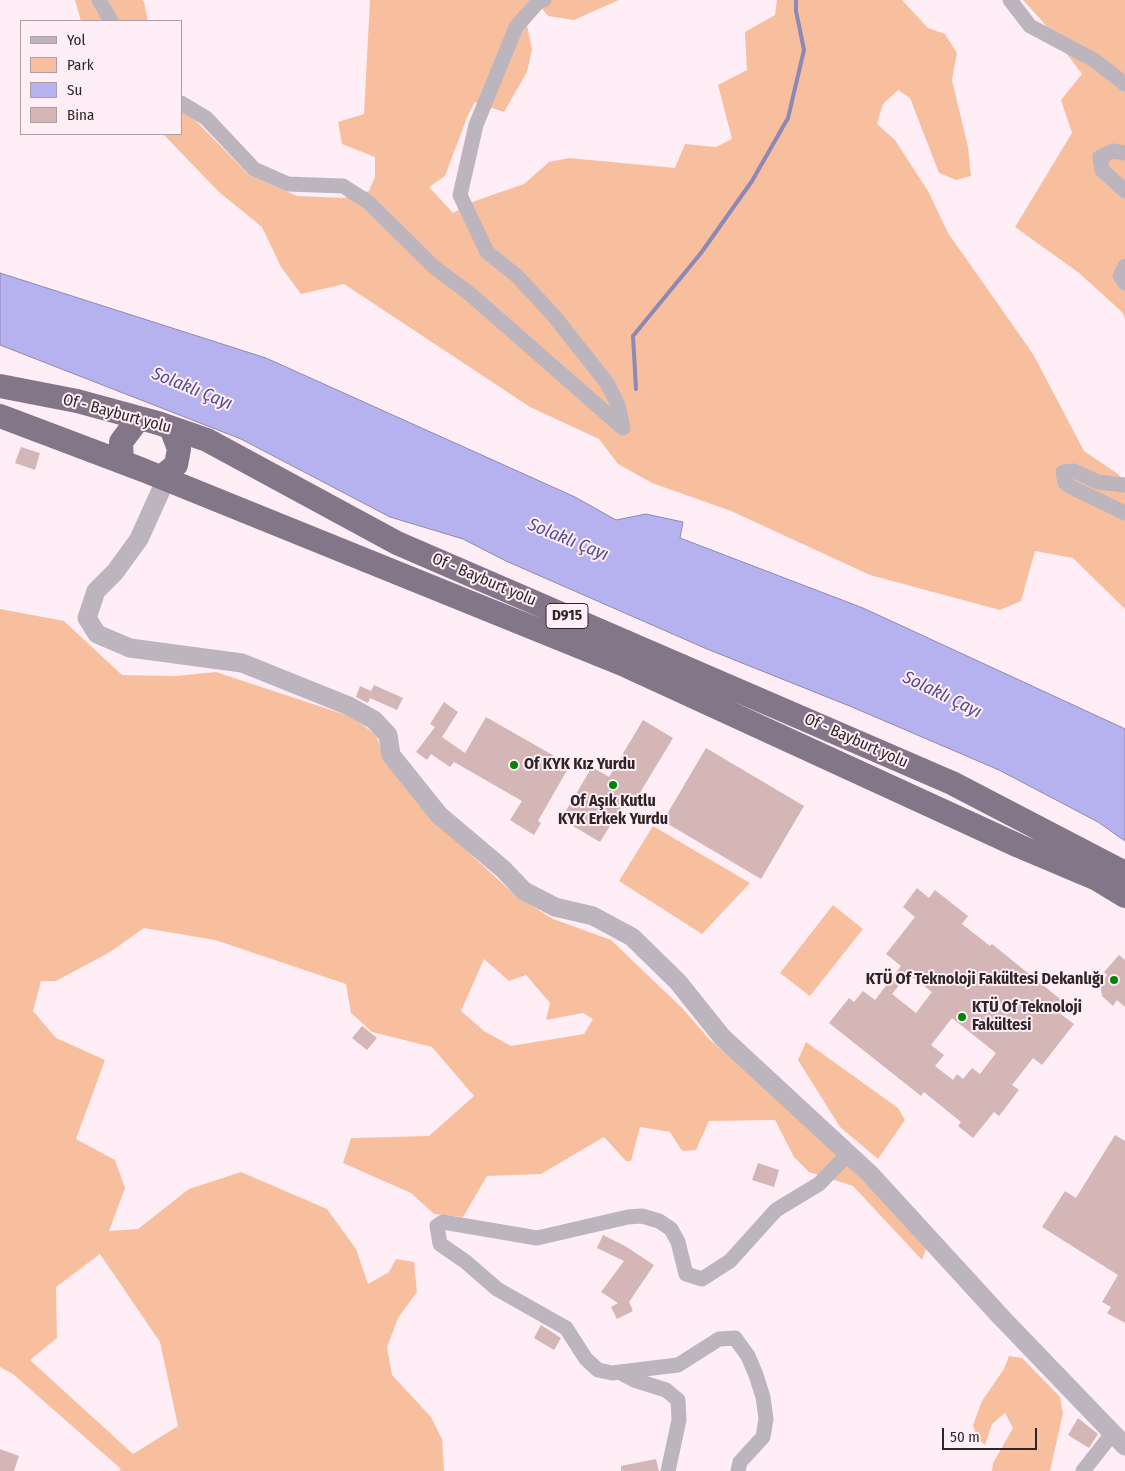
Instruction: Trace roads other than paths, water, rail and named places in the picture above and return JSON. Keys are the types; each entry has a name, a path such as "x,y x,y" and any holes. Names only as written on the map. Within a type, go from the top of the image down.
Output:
{"highway":[{"name":"Of - Bayburt yolu","path":"0,386 77,401 139,418 207,440 397,544 952,783 1125,873"},
{"name":"Of - Bayburt yolu","path":"0,416 164,478 627,666 1019,846 1097,879 1125,896"},
{"path":"122,462 121,442 139,418"},
{"path":"164,478 176,465 179,449 171,428"}],"street":[{"path":"99,0 110,20"},
{"path":"182,104 206,118 254,169 288,184 343,186 368,202 434,267 470,294 623,428 618,404 607,383 554,316 517,276 487,252 460,195 476,125 516,27 538,2 544,0"},
{"path":"1010,0 1030,26 1094,60 1125,84"},
{"path":"1125,153 1113,151 1100,157 1102,170 1125,191"},
{"path":"1125,266 1120,276 1125,283"},
{"path":"1125,485 1098,482 1074,471 1062,472 1065,483 1071,488 1125,512"},
{"path":"164,478 139,539 115,572 96,591 87,618 97,634 130,648 242,663 349,706 374,720 388,735 391,755 439,814 503,869 524,891 555,907 593,916 632,937 678,982 722,1037 870,1174 1119,1440 1083,1471"},
{"path":"738,1471 740,1462 763,1437 766,1420 763,1397 756,1375 748,1356 735,1338 719,1339 678,1365 612,1373 598,1370 586,1359 566,1328 497,1290 466,1262 440,1244 437,1226 443,1222 537,1238 628,1217 642,1216 659,1221 672,1229 678,1242 686,1274 702,1279 730,1261 776,1210 820,1184 848,1154"},
{"path":"619,1372 634,1380 666,1390 678,1400 679,1420 668,1471"}],"water":[{"name":"Solaklı Çayı","path":"0,273 266,358 575,497 616,520 646,514 683,522 680,538 863,608 1125,729 1125,841 1098,822 999,770 852,707 707,649 506,561 463,539 390,517 241,439 0,345"}],"waterway":[{"path":"636,389 633,336 701,253 752,181 788,118 804,50 796,11 796,0"}],"place":[{"name":"Of KYK Kız Yurdu","path":"514,765"},
{"name":"Of Aşık Kutlu KYK Erkek Yurdu","path":"613,785"},
{"name":"KTÜ Of Teknoloji Fakültesi Dekanlığı","path":"1114,980"},
{"name":"KTÜ Of Teknoloji Fakültesi","path":"962,1017"}]}
